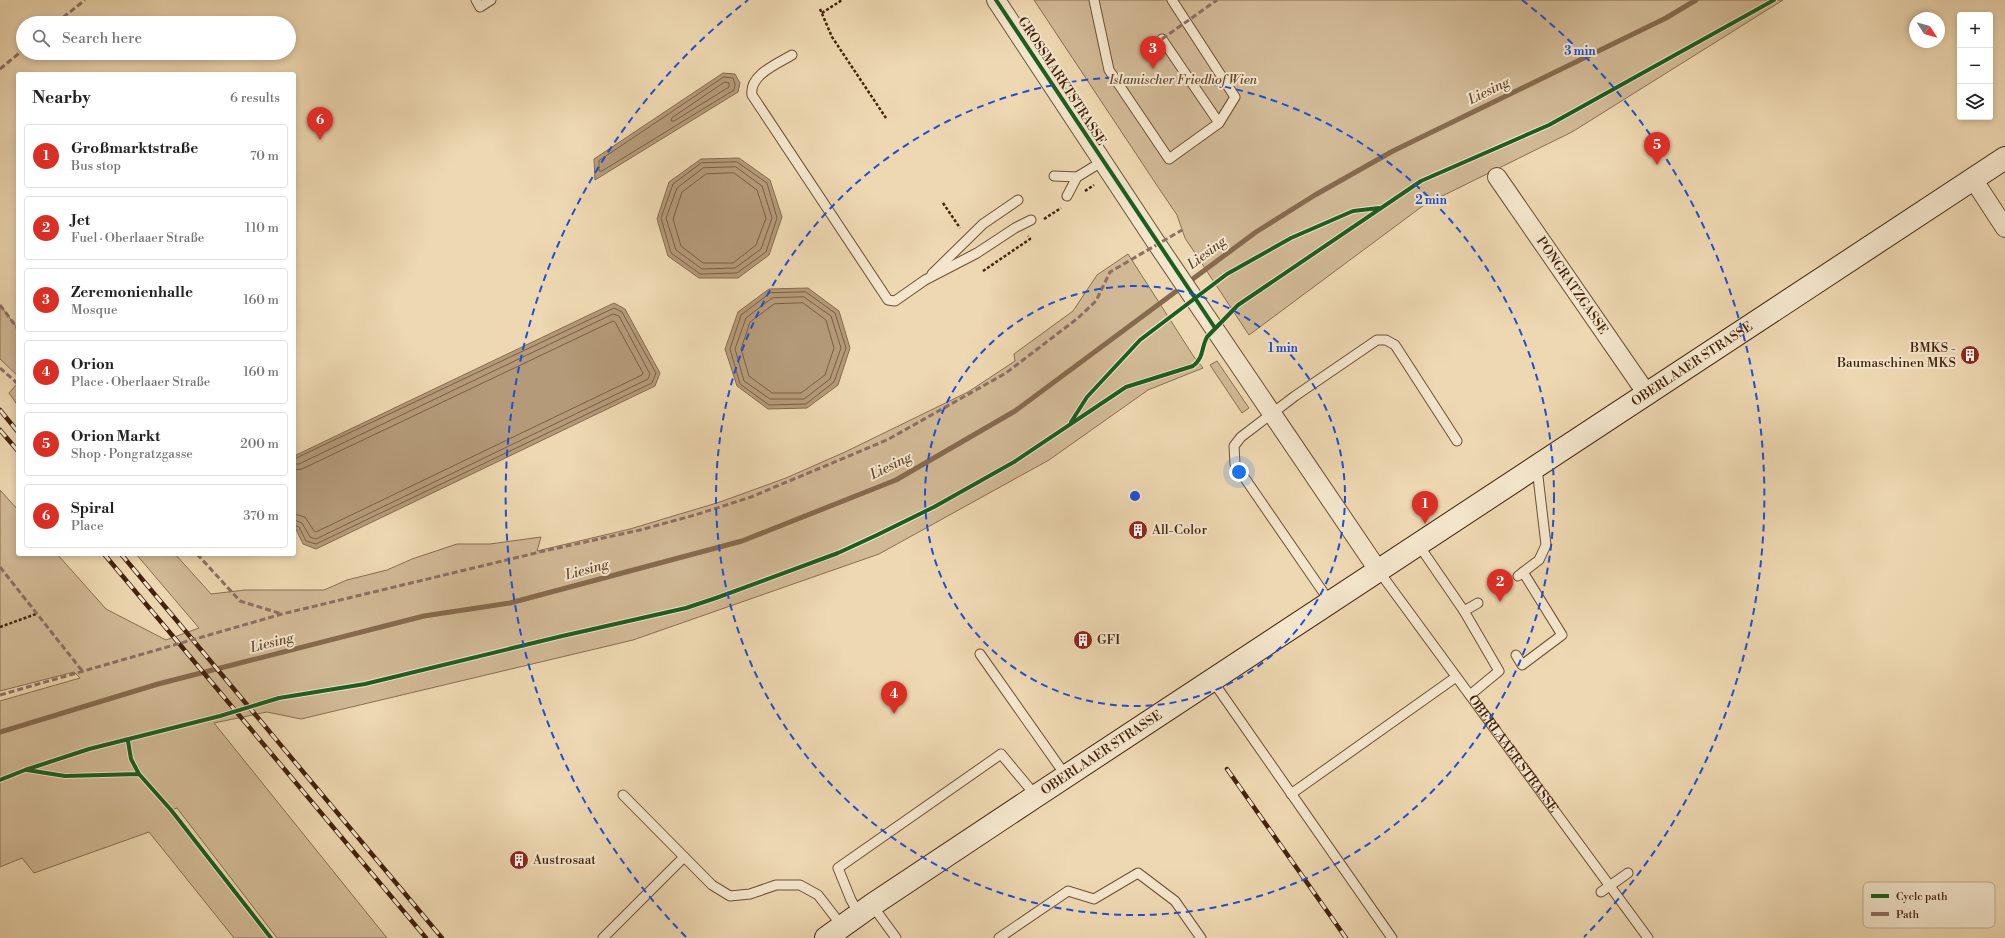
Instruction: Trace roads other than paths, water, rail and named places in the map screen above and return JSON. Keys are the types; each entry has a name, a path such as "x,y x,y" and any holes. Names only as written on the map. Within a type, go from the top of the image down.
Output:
{"main road":[{"name":"OBERLAAER STRASSE","path":"850,921 1211,680 2005,158"}],"street":[{"name":"GROSSMARKTSTRASSE","path":"996,0 1102,161 1272,413"},
{"name":"PONGRATZGASSE","path":"1497,177 1647,394"},
{"path":"1973,179 2005,228"},
{"path":"1272,413 1378,570"}],"lane":[{"path":"476,0 480,7 492,0"},
{"path":"1094,0 1108,70 1169,159 1219,123 1235,97 1172,0"},
{"path":"1162,39 1219,123"},
{"path":"792,55 757,77 753,83 752,95 884,297 888,300 895,301 925,280 977,253 1015,228 1031,220"},
{"path":"1067,196 1077,177 1102,161"},
{"path":"1054,176 1077,177"},
{"path":"925,280 983,224 1018,200"},
{"path":"1330,602 1234,464 1233,454 1237,440 1272,413 1377,340 1386,340 1395,345 1457,441"},
{"path":"1516,655 1522,664 1562,635 1520,574 1539,560 1546,545 1536,466"},
{"path":"1418,544 1464,611 1499,671 1470,695"},
{"name":"OBERLAAER STRASSE","path":"1378,570 1648,938"},
{"path":"1464,611 1478,603"},
{"path":"980,654 1066,776"},
{"path":"1291,794 1456,677"},
{"path":"1211,680 1392,938"},
{"path":"850,921 851,900 838,868 1001,754 1036,796"},
{"path":"623,795 712,885 730,896 750,894 776,885 800,885 818,895 850,921 896,938"},
{"path":"604,938 684,857"},
{"path":"999,938 1068,891 1094,899 1138,873 1175,901 1201,938"},
{"path":"1601,892 1628,873"}],"water":[{"path":"723,73 735,74 740,83 738,92 595,180 594,159"},
{"path":"739,158 770,180 782,217 769,255 738,278 699,278 668,256 657,219 669,182 701,159"},
{"path":"808,288 839,311 850,348 838,385 807,408 768,409 737,386 725,349 738,312 769,289"},
{"path":"614,303 625,309 660,373 655,386 316,549 303,544 296,529 296,455"}],"waterway":[{"name":"Liesing","path":"0,732 158,684 424,616 510,603 742,541 896,480 1015,411 1256,232 1315,195 1393,151 1666,18 1696,0"}],"railway":[{"path":"0,410 16,430"},
{"path":"0,430 16,449"},
{"path":"106,556 426,938"},
{"path":"123,556 442,938"},
{"path":"1227,769 1346,938"}],"place":[{"name":"Zeremonienhalle","path":"1153,69"},
{"name":"Spiral","path":"320,140"},
{"name":"Orion Markt","path":"1657,165"},
{"name":"BMKS - Baumaschinen MKS","path":"1970,355"},
{"name":"Großmarktstraße","path":"1425,524"},
{"name":"All-Color","path":"1138,530"},
{"name":"Jet","path":"1500,602"},
{"name":"GFI","path":"1083,640"},
{"name":"Orion","path":"894,714"},
{"name":"Austrosaat","path":"519,860"}],"park label":[{"name":"Islamischer Friedhof Wien","path":"1183,80"}]}
